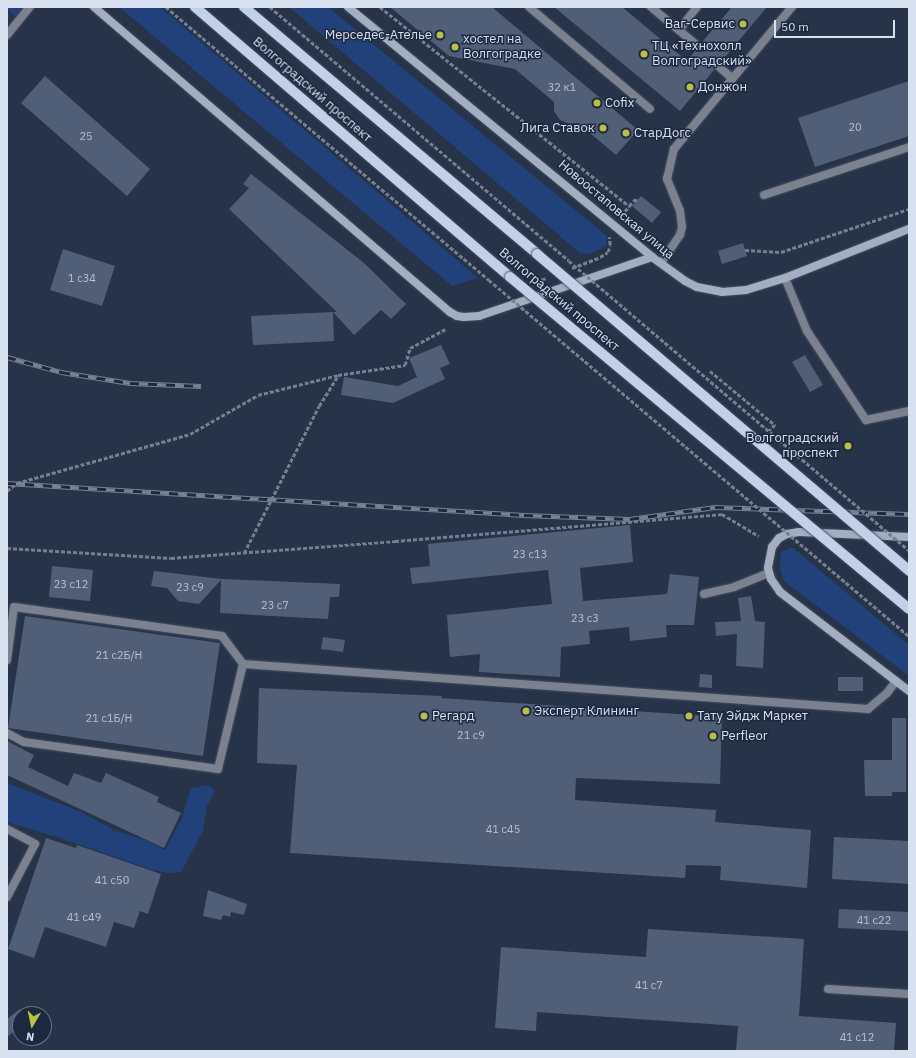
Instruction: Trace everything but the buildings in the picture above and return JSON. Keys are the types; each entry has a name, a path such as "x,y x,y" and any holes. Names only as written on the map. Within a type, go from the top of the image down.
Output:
{"main road":[{"path":"94,7 450,312 457,316 479,316 652,256"},
{"name":"Волгоградский проспект","path":"195,7 510,277 909,609"},
{"name":"Волгоградский проспект","path":"244,7 909,571"},
{"name":"Новоостаповская улица","path":"348,7 684,281 711,291 730,292 746,290 785,278 909,229"},
{"path":"909,537 799,532 787,534 779,538 772,546 768,558 769,573 780,592 909,691"}],"lane":[{"path":"7,35 30,7"},
{"path":"529,7 650,109"},
{"path":"651,7 698,47"},
{"path":"679,30 697,7"},
{"path":"661,263 680,236 682,227 680,211 667,179 674,150 792,7"},
{"path":"718,66 732,78"},
{"path":"764,195 909,147"},
{"path":"785,278 807,331 866,420 909,411"},
{"path":"704,594 734,587 769,573"},
{"path":"7,660 14,607 222,636 243,664 868,709 887,693 896,681"},
{"path":"7,733 24,742 218,769 243,664"},
{"path":"7,829 35,844 7,897"},
{"path":"828,989 909,994"}],"path":[{"path":"166,7 909,636"},
{"path":"270,7 909,550"},
{"path":"380,7 629,206"},
{"path":"564,271 600,257 608,252 610,239 607,234 635,199 637,201"},
{"path":"745,250 782,252 909,209"},
{"path":"535,282 550,276"},
{"path":"499,296 506,293"},
{"path":"7,491 16,484 190,434 258,395 338,375 405,365 410,348 445,329"},
{"path":"710,370 775,425 769,431"},
{"path":"244,552 319,406 338,375"},
{"path":"7,548 171,558 722,514 759,536"}],"shaded area":[{"path":"7,7 25,7 16,17 7,9"},
{"path":"119,7 160,7 478,278 452,286"},
{"path":"289,7 328,7 607,236 606,246 590,254 580,253"},
{"path":"792,547 909,645 909,676 784,581 780,568 781,552"},
{"path":"7,783 81,812 114,830 145,840 165,850 181,821 191,788 208,785 215,791 207,806 203,831 181,872 170,873 153,870 57,837 7,822"}],"railway":[{"path":"7,357 61,372 130,383 201,386"},
{"path":"7,483 524,515 630,519 715,507 909,514"}],"place":[{"name":"Ваг-Сервис","path":"743,24"},
{"name":"Мерседес-Ателье","path":"440,35"},
{"name":"хостел на Волгоградке","path":"455,47"},
{"name":"ТЦ «Технохолл Волгоградский»","path":"644,54"},
{"name":"Донжон","path":"690,87"},
{"name":"Cofix","path":"597,103"},
{"name":"Лига Ставок","path":"603,128"},
{"name":"СтарДогс","path":"626,133"},
{"name":"Волгоградский проспект","path":"848,446"},
{"name":"Эксперт Клининг","path":"526,711"},
{"name":"Регард","path":"424,716"},
{"name":"Тату Эйдж Маркет","path":"689,716"},
{"name":"Perfleor","path":"713,736"}]}
